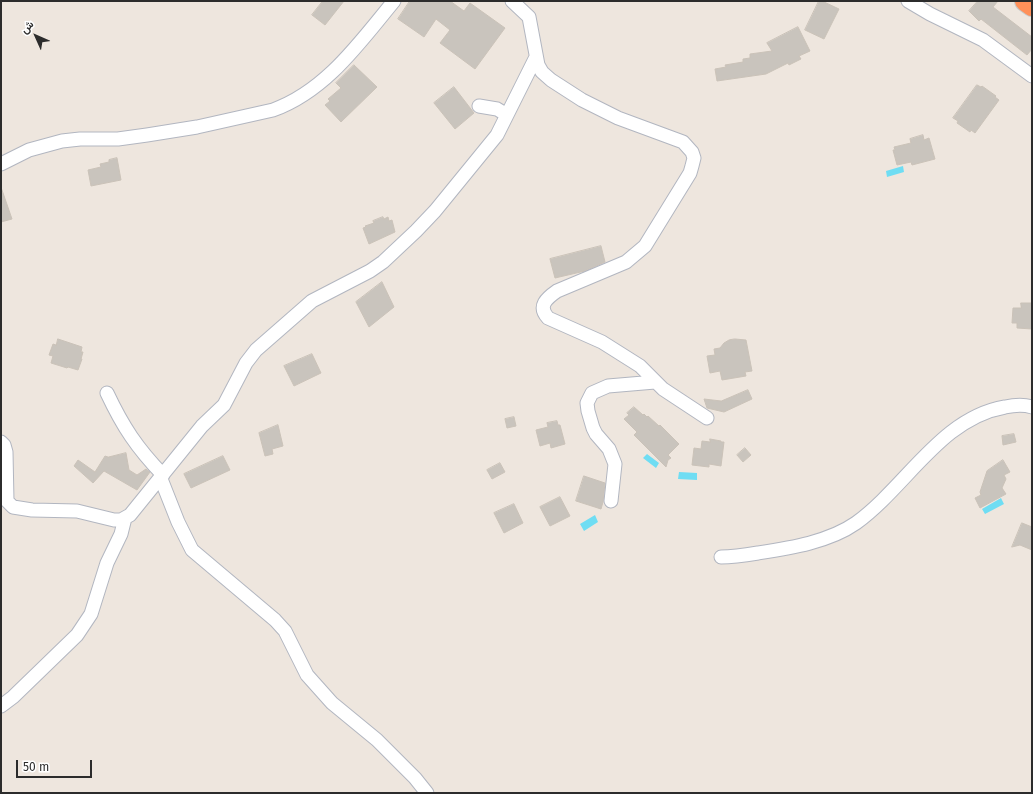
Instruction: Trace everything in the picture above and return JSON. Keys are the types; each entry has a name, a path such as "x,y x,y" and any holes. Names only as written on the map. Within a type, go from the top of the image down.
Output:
{"highway":[{"path":"1025,1 1032,6"}],"street":[{"path":"1,164 29,150 47,144 80,139 118,139 197,127 273,110 284,106 313,88 328,76 371,29 394,1"},
{"path":"512,1 529,18 536,57 542,72 551,80 582,100 618,118 683,142 692,152 694,158 690,173 645,246 626,262 557,291 545,302 543,313 548,318 602,342 640,366 655,382 684,404 707,418"},
{"path":"908,1 930,14 982,40 1032,76"},
{"path":"1,442 4,445 6,452 7,501 13,507 32,510 77,511 114,520 125,518 136,509 202,426 224,405 246,363 256,350 312,301 383,262 416,231 456,187 497,135 536,57"},
{"path":"479,106 497,109 507,115"},
{"path":"611,501 615,464 609,449 596,434 593,428 587,402 592,393 608,386 655,382"},
{"path":"107,393 120,420 143,454 162,477 178,522 192,550 275,620 285,631 307,675 332,703 377,740 415,778 427,793"},
{"path":"721,557 732,557 786,549 809,543 840,531 856,523 898,486 948,434 965,422 993,409 1018,405 1032,407"},
{"path":"1,706 13,697 77,635 91,614 107,563 121,534 125,518"}],"water":[{"path":"903,166 904,172 887,177 886,171"},
{"path":"647,454 659,463 656,468 643,458"},
{"path":"679,472 697,473 697,480 678,479"},
{"path":"1001,498 1004,504 985,514 982,509"},
{"path":"595,515 598,522 584,531 580,524"}],"building":[{"path":"323,1 344,1 325,25 312,15"},
{"path":"410,1 450,1 464,11 470,3 505,28 475,69 440,43 450,30 436,19 424,37 398,19"},
{"path":"819,1 839,9 824,39 805,30"},
{"path":"978,1 998,1 993,7 1032,37 1032,49 1027,55 981,19 979,21 969,11"},
{"path":"798,27 810,51 799,56 801,59 789,65 788,63 766,74 717,81 715,69 726,67 725,65 743,62 743,59 750,58 750,54 772,51 767,43"},
{"path":"354,65 377,87 341,122 325,105 330,101 328,99 341,88 336,83"},
{"path":"977,85 982,86 999,100 975,133 971,130 970,132 957,123 958,121 953,118"},
{"path":"454,87 474,113 455,129 434,103"},
{"path":"923,135 924,140 929,138 935,159 912,165 911,162 897,165 893,150 895,150 894,147 911,143 910,139"},
{"path":"117,158 121,180 91,186 88,170 101,167 100,164"},
{"path":"2,190 12,219 1,222 1,191"},
{"path":"383,217 384,219 388,217 389,221 392,220 395,232 369,244 363,228 374,223 373,221"},
{"path":"601,246 605,262 585,271 555,278 550,259"},
{"path":"382,282 394,307 369,327 356,302"},
{"path":"1021,303 1032,303 1032,329 1017,328 1017,323 1012,323 1013,308 1021,308"},
{"path":"58,339 82,347 82,359 78,370 51,363 53,356 49,355 53,344 56,345"},
{"path":"729,340 746,340 752,371 745,372 746,376 722,380 720,371 710,373 707,356 715,355 714,349 720,348"},
{"path":"312,354 321,373 294,386 284,366"},
{"path":"748,390 752,399 724,412 707,408 704,399 721,401"},
{"path":"634,407 643,415 648,416 659,426 660,425 679,444 668,455 671,458 668,460 666,467 634,435 637,432 624,419 629,415 627,413"},
{"path":"514,417 516,426 507,428 505,419"},
{"path":"557,421 558,425 560,425 565,444 551,448 550,443 540,446 536,430 548,427 547,423"},
{"path":"278,425 283,446 272,449 273,454 265,456 259,433"},
{"path":"1014,434 1016,442 1003,445 1002,436"},
{"path":"710,439 724,442 721,466 709,464 709,467 692,465 694,448 701,449 702,441 710,442"},
{"path":"745,448 751,455 743,462 737,455"},
{"path":"126,453 129,470 137,475 146,469 150,472 137,490 104,471 93,483 74,466 78,460 95,472 105,456 108,457"},
{"path":"223,456 230,470 191,488 184,474"},
{"path":"1003,460 1010,472 1004,475 1006,479 1002,488 1006,494 980,508 975,498 981,495 980,492 987,471"},
{"path":"500,463 505,472 492,479 487,470"},
{"path":"584,476 605,483 601,509 576,501"},
{"path":"560,497 570,516 550,526 540,507"},
{"path":"514,504 523,523 504,533 494,513"},
{"path":"1022,523 1032,527 1032,550 1020,545 1012,547"}]}
